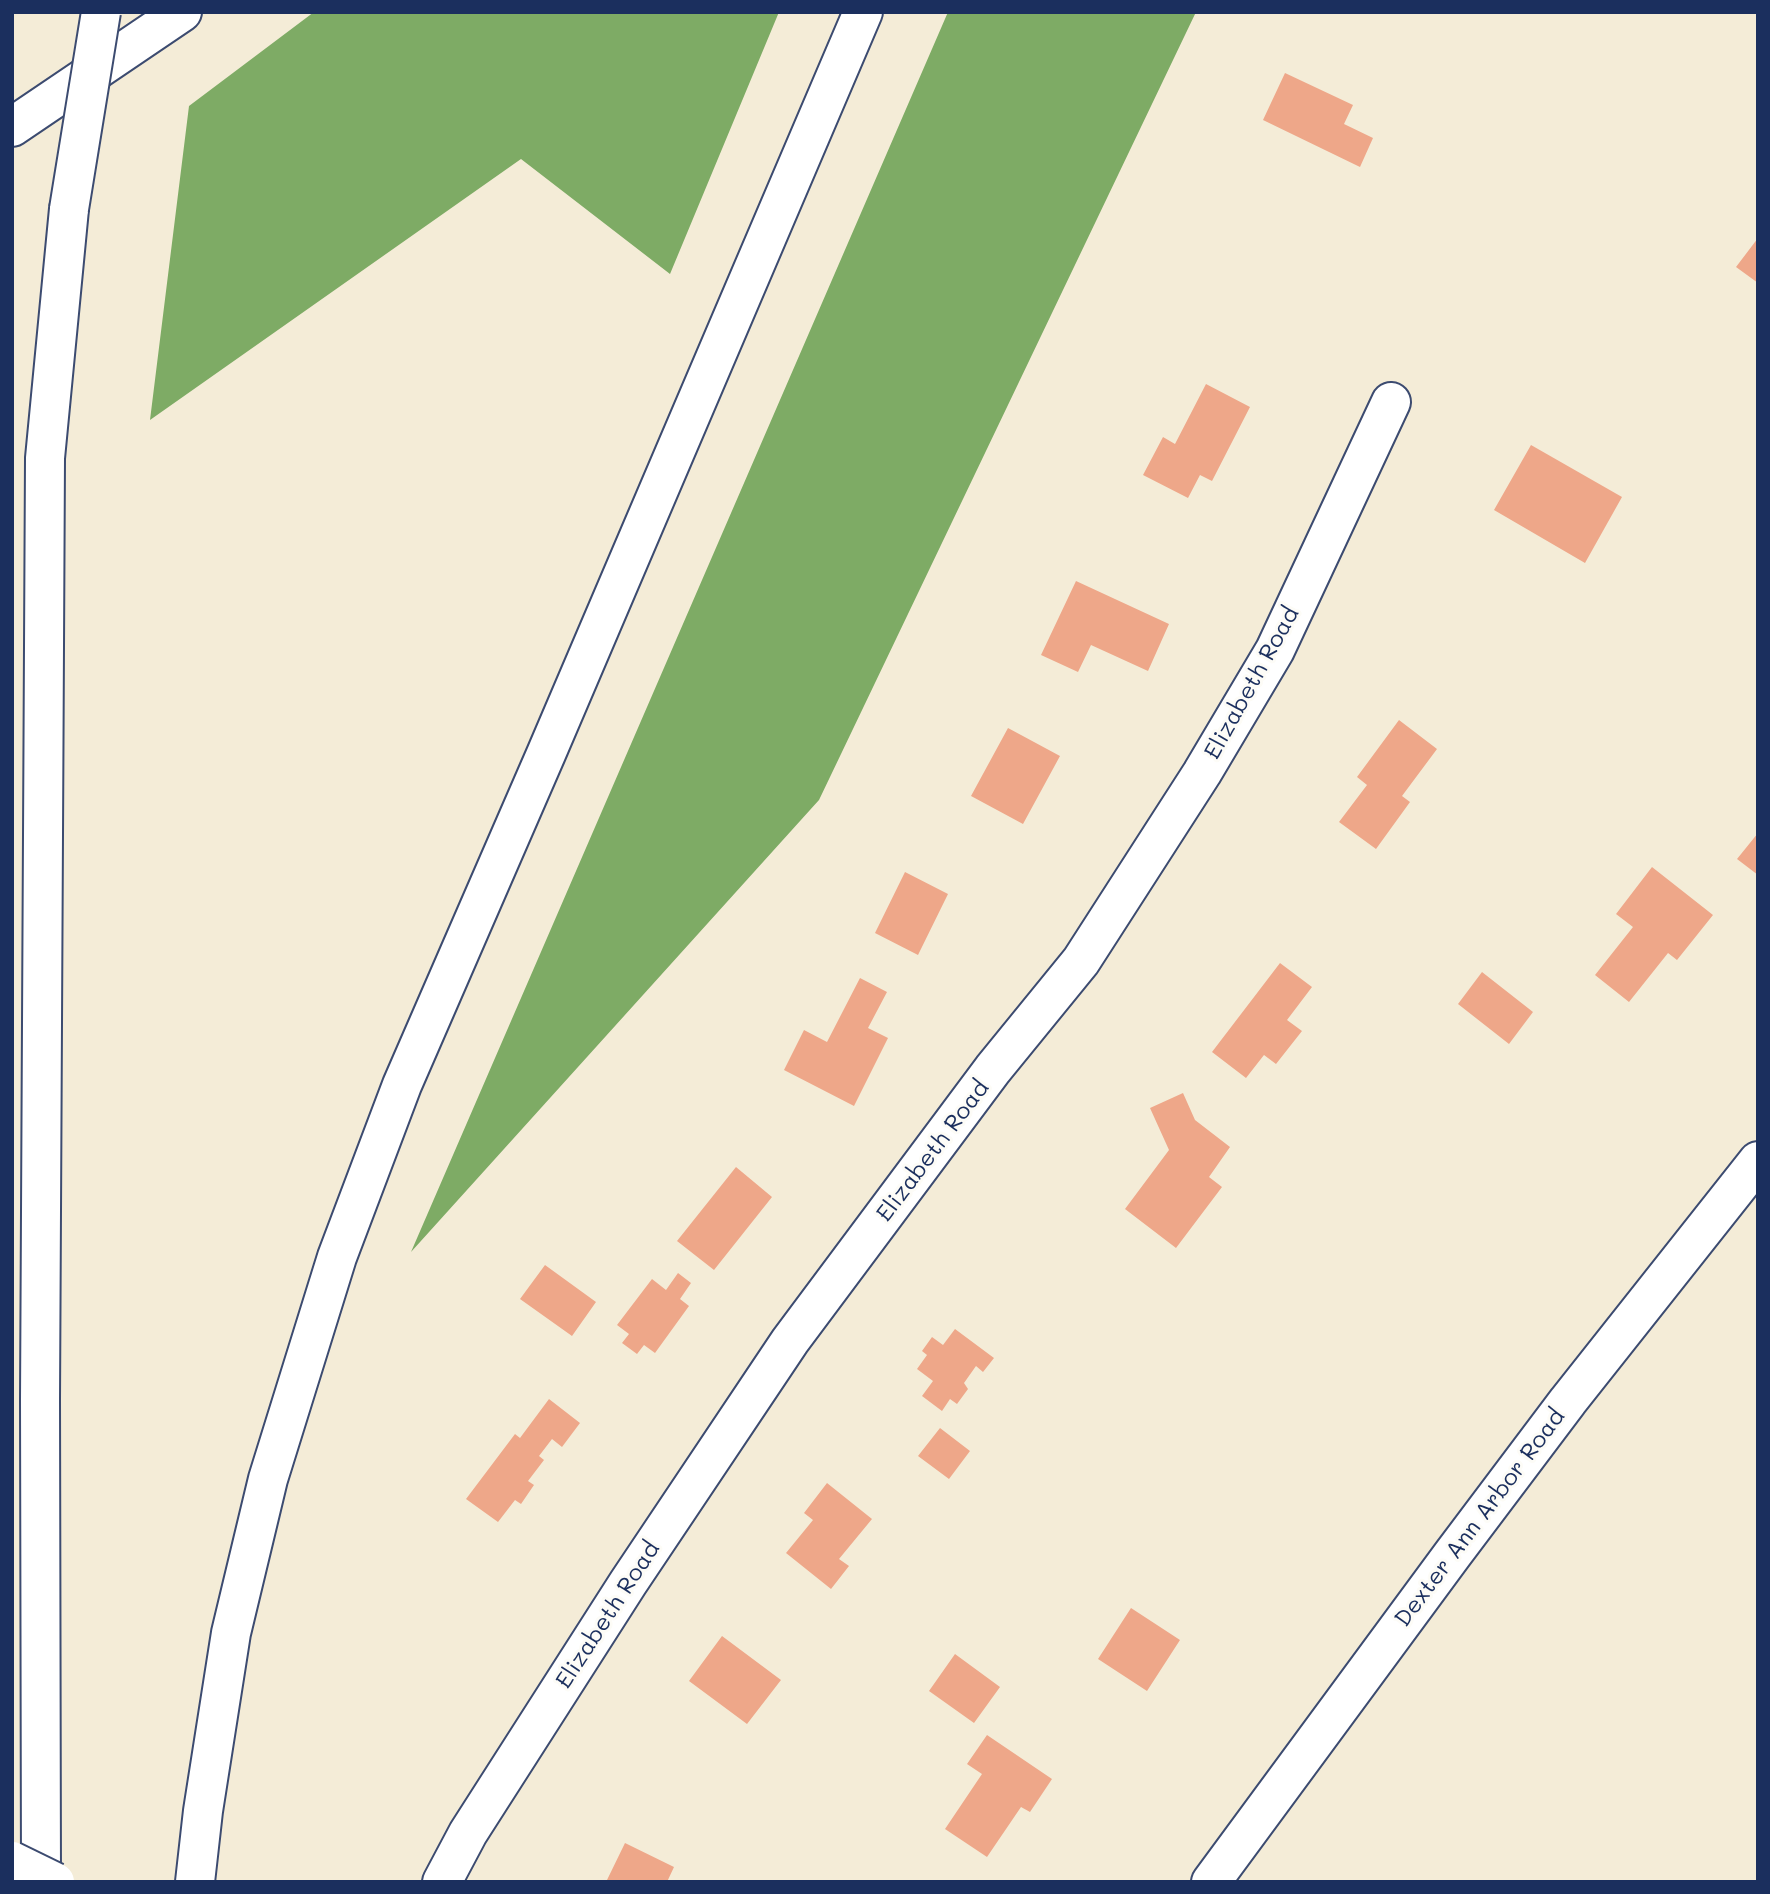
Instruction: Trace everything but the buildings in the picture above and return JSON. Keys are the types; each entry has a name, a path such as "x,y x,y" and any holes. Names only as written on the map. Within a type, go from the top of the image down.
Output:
{"main road":[{"path":"41,1882 40,1398 46,458 69,209 101,12"},
{"path":"12,127 183,12"},
{"path":"195,1882 203,1811 231,1633 268,1479 337,1257 402,1084 863,12"},
{"name":"Elizabeth Road","path":"442,1882 468,1833 620,1594 782,1353 993,1069 1081,961 1181,806 1275,650 1391,402"},
{"name":"Dexter Ann Arbor Road","path":"1211,1882 1568,1401 1758,1161"},
{"path":"12,1861 55,1882"}],"green space":[{"path":"314,12 779,12 670,274 521,159 150,420 189,106"},
{"path":"948,12 1196,12 819,800 411,1252"}]}
